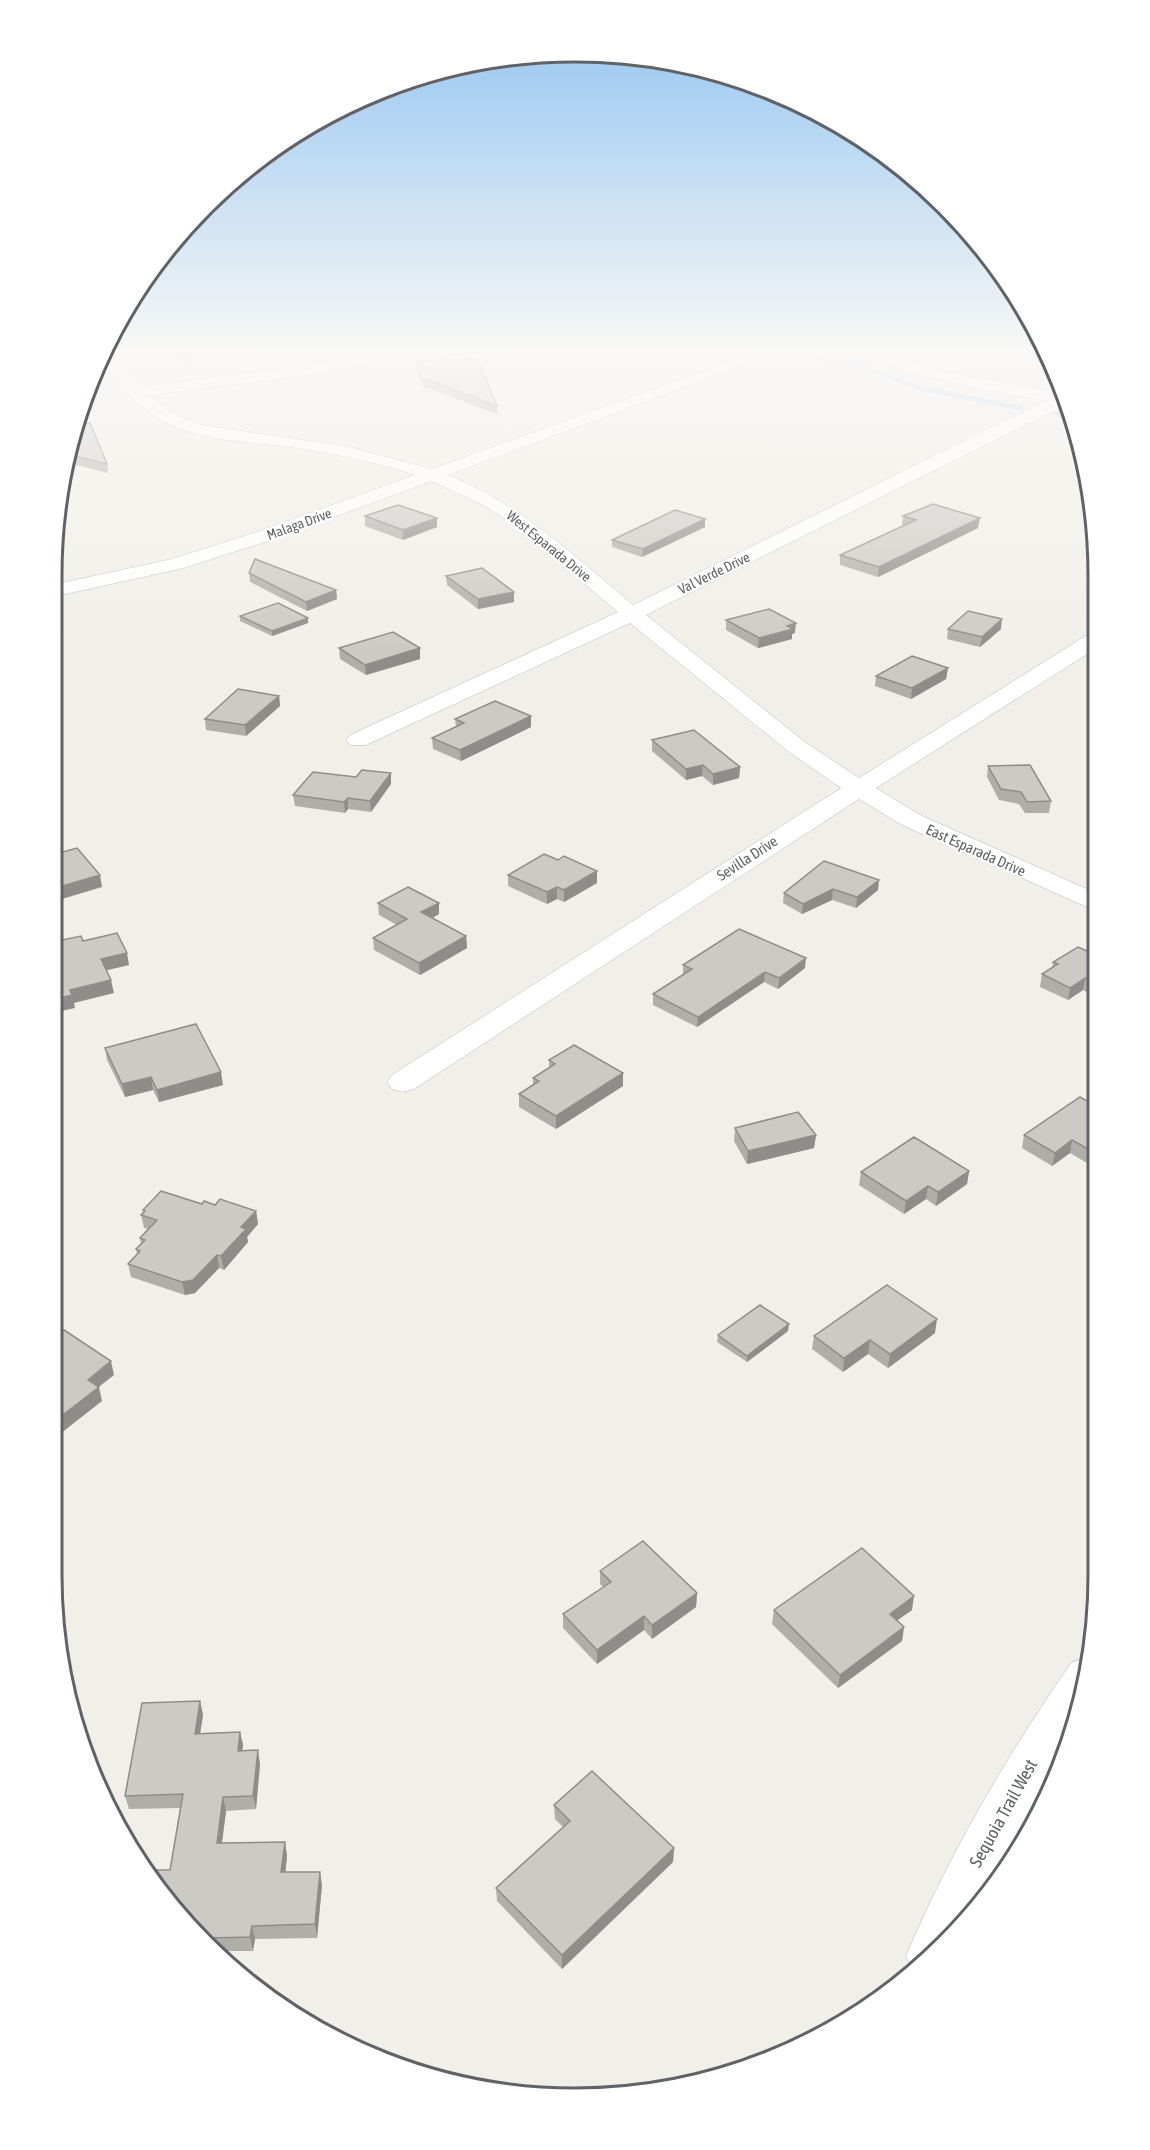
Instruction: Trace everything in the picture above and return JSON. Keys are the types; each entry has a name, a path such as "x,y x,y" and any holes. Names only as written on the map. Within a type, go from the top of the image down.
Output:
{"street":[{"name":"West Esparada Drive","path":"339,450 433,476 483,497 517,518 631,614 797,747 859,789"},
{"name":"Malaga Drive","path":"62,589 200,558 503,450"},
{"name":"Val Verde Drive","path":"358,740 631,614 961,450"},
{"name":"Sevilla Drive","path":"403,1082 770,844 1088,644"},
{"name":"East Esparada Drive","path":"859,789 911,820 1088,899"},
{"name":"Sequoia Trail West","path":"943,1933 990,1831 1038,1748 1074,1696"}],"building":[{"path":"77,450 101,450 107,464 76,456"},
{"path":"933,504 980,518 879,567 840,555 916,520 903,516"},
{"path":"398,505 437,518 403,530 365,516"},
{"path":"675,510 705,519 643,549 612,540"},
{"path":"255,559 336,590 306,602 249,573"},
{"path":"482,568 514,592 478,599 446,576"},
{"path":"278,603 308,618 272,631 240,616"},
{"path":"769,609 796,623 787,626 793,629 759,638 726,620"},
{"path":"968,611 1002,619 982,637 948,629"},
{"path":"393,632 420,648 365,665 339,648"},
{"path":"912,656 948,668 912,688 876,676"},
{"path":"238,689 279,696 245,725 205,719"},
{"path":"495,701 531,716 460,750 432,738 464,723 455,719"},
{"path":"694,730 740,767 713,774 703,765 686,769 652,740"},
{"path":"1030,765 1051,801 1027,802 1021,792 1001,789 988,766"},
{"path":"362,770 391,773 370,801 348,798 344,802 293,795 313,772 356,777"},
{"path":"77,848 100,875 62,886 62,852"},
{"path":"544,854 558,860 564,856 597,871 564,890 557,887 547,892 508,875"},
{"path":"824,861 879,880 857,897 833,889 803,904 784,893"},
{"path":"408,887 439,903 421,912 466,936 419,963 373,938 407,919 378,903"},
{"path":"739,929 806,958 779,978 765,972 698,1017 653,994 692,969 683,965"},
{"path":"117,933 127,953 101,959 111,980 70,990 72,995 62,998 62,940 81,936 83,941"},
{"path":"1078,947 1088,951 1088,979 1085,978 1070,988 1042,974 1058,964 1053,962"},
{"path":"196,1024 221,1072 157,1090 151,1077 122,1084 105,1048"},
{"path":"574,1045 623,1073 556,1116 519,1094 539,1081 533,1078 555,1064 549,1060"},
{"path":"1080,1097 1088,1102 1088,1149 1072,1140 1055,1153 1024,1135"},
{"path":"798,1112 816,1135 748,1151 735,1128"},
{"path":"914,1137 969,1171 938,1192 928,1186 906,1201 861,1172"},
{"path":"161,1191 202,1204 204,1201 215,1205 220,1199 256,1211 241,1227 246,1229 221,1256 217,1255 193,1280 182,1282 128,1264 140,1251 136,1249 145,1240 140,1238 157,1220 141,1215 145,1211 143,1210"},
{"path":"887,1285 937,1319 890,1354 870,1340 844,1358 814,1336"},
{"path":"760,1305 789,1324 747,1356 718,1335"},
{"path":"64,1330 111,1361 88,1380 99,1387 62,1416 62,1332"},
{"path":"643,1541 697,1593 652,1625 644,1616 597,1650 563,1614 611,1582 600,1571"},
{"path":"862,1548 914,1596 890,1614 904,1627 840,1675 774,1610"},
{"path":"200,1701 195,1734 240,1732 238,1751 258,1750 253,1796 223,1797 217,1843 285,1842 281,1872 320,1872 315,1924 252,1926 250,1937 212,1938 168,1888 155,1870 170,1870 183,1794 125,1796 142,1703"},
{"path":"592,1771 674,1848 562,1955 496,1888 570,1821 554,1805"}]}
